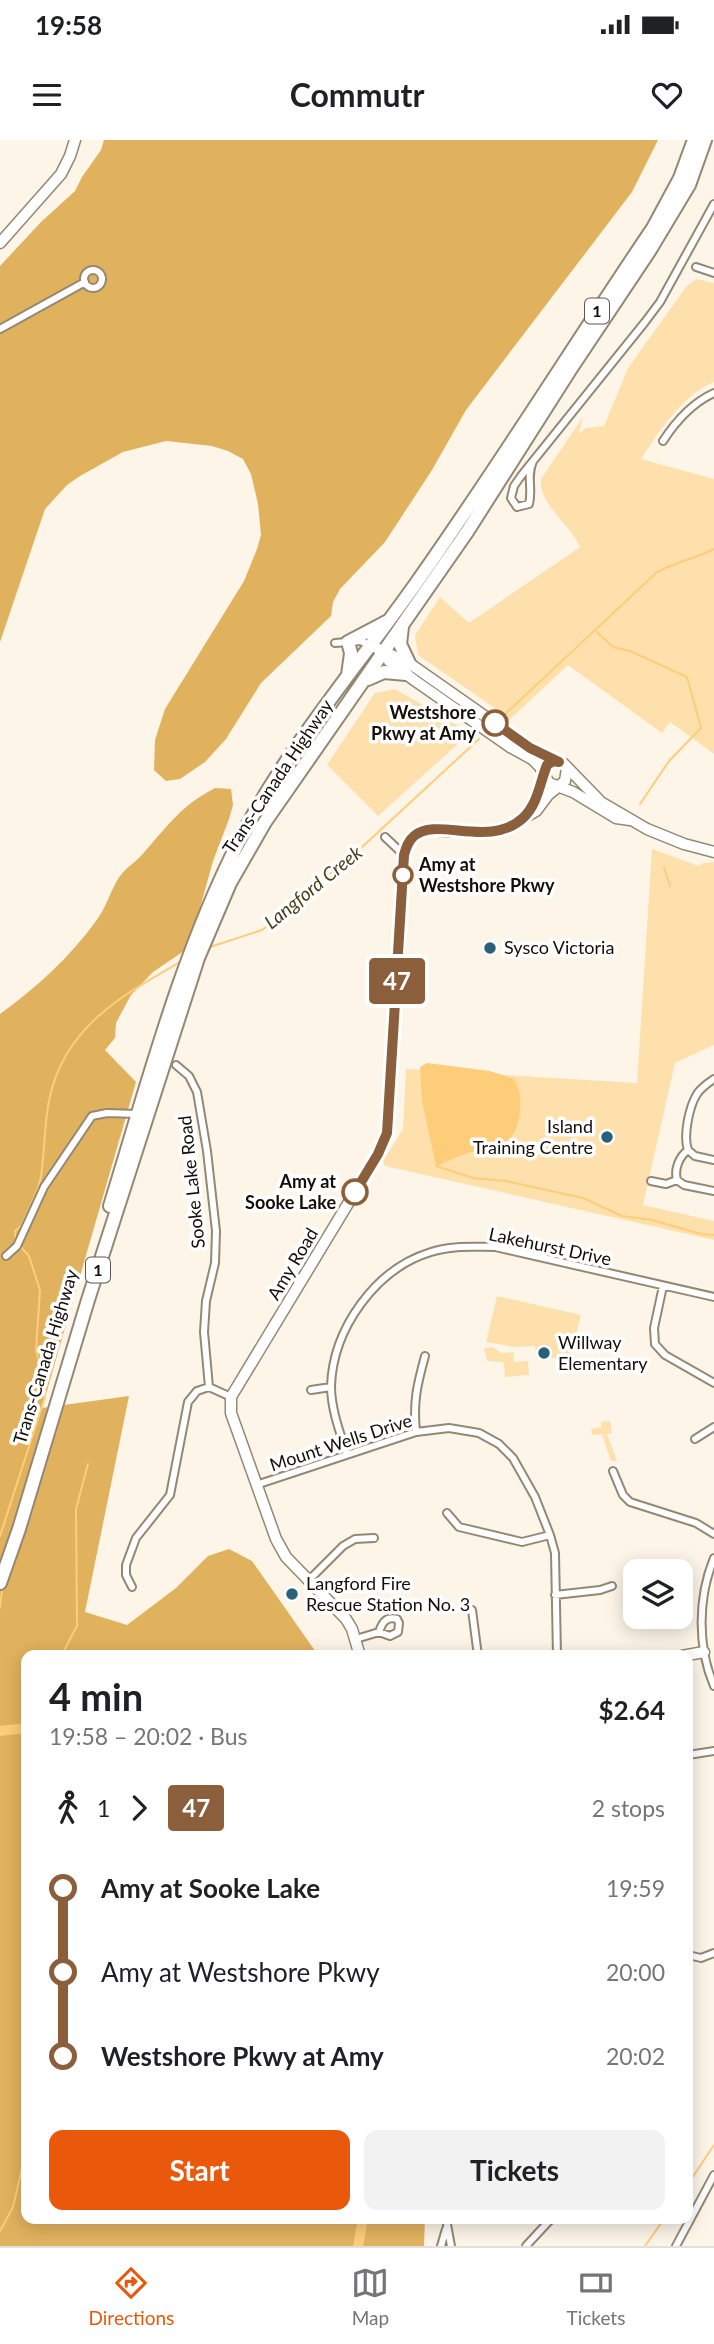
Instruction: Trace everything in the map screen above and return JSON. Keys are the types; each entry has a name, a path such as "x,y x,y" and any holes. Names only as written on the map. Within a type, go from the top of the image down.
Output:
{"highway":[{"name":"Trans-Canada Highway","path":"0,1564 183,972 226,868 270,788 395,614 653,228 680,178 694,140"},
{"name":"Trans-Canada Highway","path":"0,1583 19,1529 88,1300 213,918 249,848 467,532 650,250 689,185 705,140"},
{"path":"347,678 351,653 342,642 377,627 395,614"},
{"path":"364,681 374,674 408,668 400,644 402,626"},
{"path":"309,758 316,739 367,660 372,646"},
{"path":"139,1114 146,1107 181,995 198,958"}],"street":[{"path":"0,243 61,174 75,140"},
{"path":"533,461 529,475 529,504 517,507 512,502 511,492 533,461 660,302 714,204"},
{"path":"696,267 714,273"},
{"path":"0,330 85,282"},
{"path":"663,441 674,423 701,399 714,393"},
{"path":"342,642 360,641 384,653 565,769 599,800 629,820 676,841 714,852"},
{"path":"408,668 536,762 543,779 573,792 616,818 629,820"},
{"path":"524,817 548,764 565,769"},
{"path":"384,837 404,855 411,838 422,831 498,831 537,811 563,783 565,769"},
{"name":"Amy Road","path":"230,1397 378,1154 387,1133 404,855"},
{"name":"Sooke Lake Road","path":"176,1065 189,1076 197,1092 216,1231 215,1263 206,1301 204,1332 209,1387"},
{"path":"714,1079 702,1088 694,1101 686,1138 688,1150 695,1156 714,1160"},
{"path":"6,1256 17,1246 44,1186 92,1116 107,1113 139,1114"},
{"path":"677,1181 679,1158 688,1150"},
{"path":"651,1181 666,1184 677,1181 714,1191"},
{"name":"Lakehurst Drive","path":"347,1454 336,1419 331,1387 337,1351 349,1322 363,1300 391,1272 428,1252 462,1246 495,1247 714,1297"},
{"path":"663,1286 654,1328 655,1344 665,1355 714,1383"},
{"path":"416,1432 414,1397 425,1356"},
{"path":"132,1587 125,1575 126,1564 136,1538 170,1495 188,1402 197,1391 209,1387 230,1397 231,1413 256,1485 274,1535 286,1557 339,1609 352,1629 359,1650"},
{"path":"312,1390 331,1387"},
{"path":"695,1439 714,1427"},
{"name":"Mount Wells Drive","path":"256,1485 416,1432 449,1428 479,1433 499,1444 513,1458 535,1497 550,1535 555,1553 557,1650"},
{"path":"613,1471 623,1495 630,1502 696,1523 714,1534"},
{"path":"447,1513 459,1527 522,1542 550,1535"},
{"path":"308,1581 343,1546 355,1539 373,1538"},
{"path":"714,1558 706,1576 701,1612 714,1686"},
{"path":"555,1595 612,1586"},
{"path":"471,1610 477,1650"},
{"path":"356,1639 379,1632"},
{"path":"693,1754 714,1751"},
{"path":"693,1956 701,1958 714,1954"},
{"path":"693,2214 714,2175"},
{"path":"447,2224 452,2246"},
{"path":"526,2246 546,2224"},
{"path":"676,2246 688,2224"},
{"path":"441,2246 447,2228"}],"shaded area":[{"path":"104,140 658,140 632,192 466,410 432,470 385,542 340,589 333,602 331,616 261,683 226,739 205,762 180,779 166,781 154,770 155,740 165,709 244,581 261,535 251,474 243,459 212,446 166,441 123,452 67,485 45,509 0,642 0,266 41,222 75,191 101,150"},
{"path":"696,279 714,283 714,382 692,395 682,405 641,459 714,479 714,754 670,722 662,733 568,665 508,721 496,709 418,655 415,635 440,597 469,623 580,547 550,506 541,488 541,479 583,417 579,433 586,428 604,426 628,368 686,287"},
{"path":"395,689 470,733 378,816 327,765 375,693"},
{"path":"215,788 231,789 233,805 184,951 153,972 131,995 116,1023 115,1038 105,1050 136,1082 42,1408 129,1396 85,1612 127,1625 176,1588 208,1556 229,1549 252,1561 314,1650 21,1650 21,2224 425,2224 424,2246 0,2246 0,1014 27,994 64,959 99,916 126,869 174,818"},
{"path":"652,849 699,866 714,862 714,1045 675,1063 643,1205 714,1221 714,1240 385,1166 383,1161 403,1129 406,1069 637,1083"},
{"path":"427,1063 490,1071 514,1079 519,1091 520,1106 518,1122 511,1137 499,1144 436,1166 422,1101 420,1067"},
{"path":"497,1296 581,1315 569,1362 536,1353 535,1346 514,1347 486,1342"},
{"path":"493,1347 501,1353 513,1352 514,1362 528,1361 529,1375 505,1377 504,1362 487,1361 484,1348"},
{"path":"610,1421 612,1433 607,1434 617,1461 611,1461 602,1435 606,1434 592,1435 591,1429 601,1427 601,1422"}],"waterway":[{"name":"Langford Creek","path":"504,715 656,573 714,549"},
{"path":"597,632 613,647 630,651 687,677 701,728 669,761 640,804"},
{"name":"Langford Creek","path":"210,947 262,930 291,908 362,847 479,739"},
{"path":"664,867 670,886"},
{"name":"Langford Creek","path":"16,1242 15,1231 21,1226 40,1182 50,1096 58,1071 69,1050 83,1032 118,1000 180,962"},
{"path":"436,1166 473,1178 506,1181 583,1198 622,1216 652,1220 714,1235"},
{"name":"Langford Creek","path":"0,1536 45,1397 45,1384 36,1350 40,1290 29,1256 20,1246"},
{"path":"64,1650 77,1626 76,1509 88,1464"},
{"name":"Langford Creek","path":"0,1608 2,1590"},
{"path":"0,1731 21,1729"},
{"path":"693,2176 714,2145"},
{"path":"0,2231 13,2207 21,2173"},
{"path":"358,2246 362,2224"},
{"path":"645,2246 660,2224"}],"bus line":[{"name":"47","path":"355,1192 378,1154 387,1133 404,855 408,844 415,835 427,830 486,833 509,827 524,817 532,805 547,765 553,761 559,762 530,748 495,723"}],"place":[{"name":"Westshore Pkwy at Amy","path":"495,723"},
{"name":"Amy at Westshore Pkwy","path":"403,875"},
{"name":"Sysco Victoria","path":"490,948"},
{"name":"Island Training Centre","path":"607,1137"},
{"name":"Amy at Sooke Lake","path":"355,1192"},
{"name":"Willway Elementary","path":"544,1353"},
{"name":"Langford Fire Rescue Station No. 3","path":"292,1594"}]}
